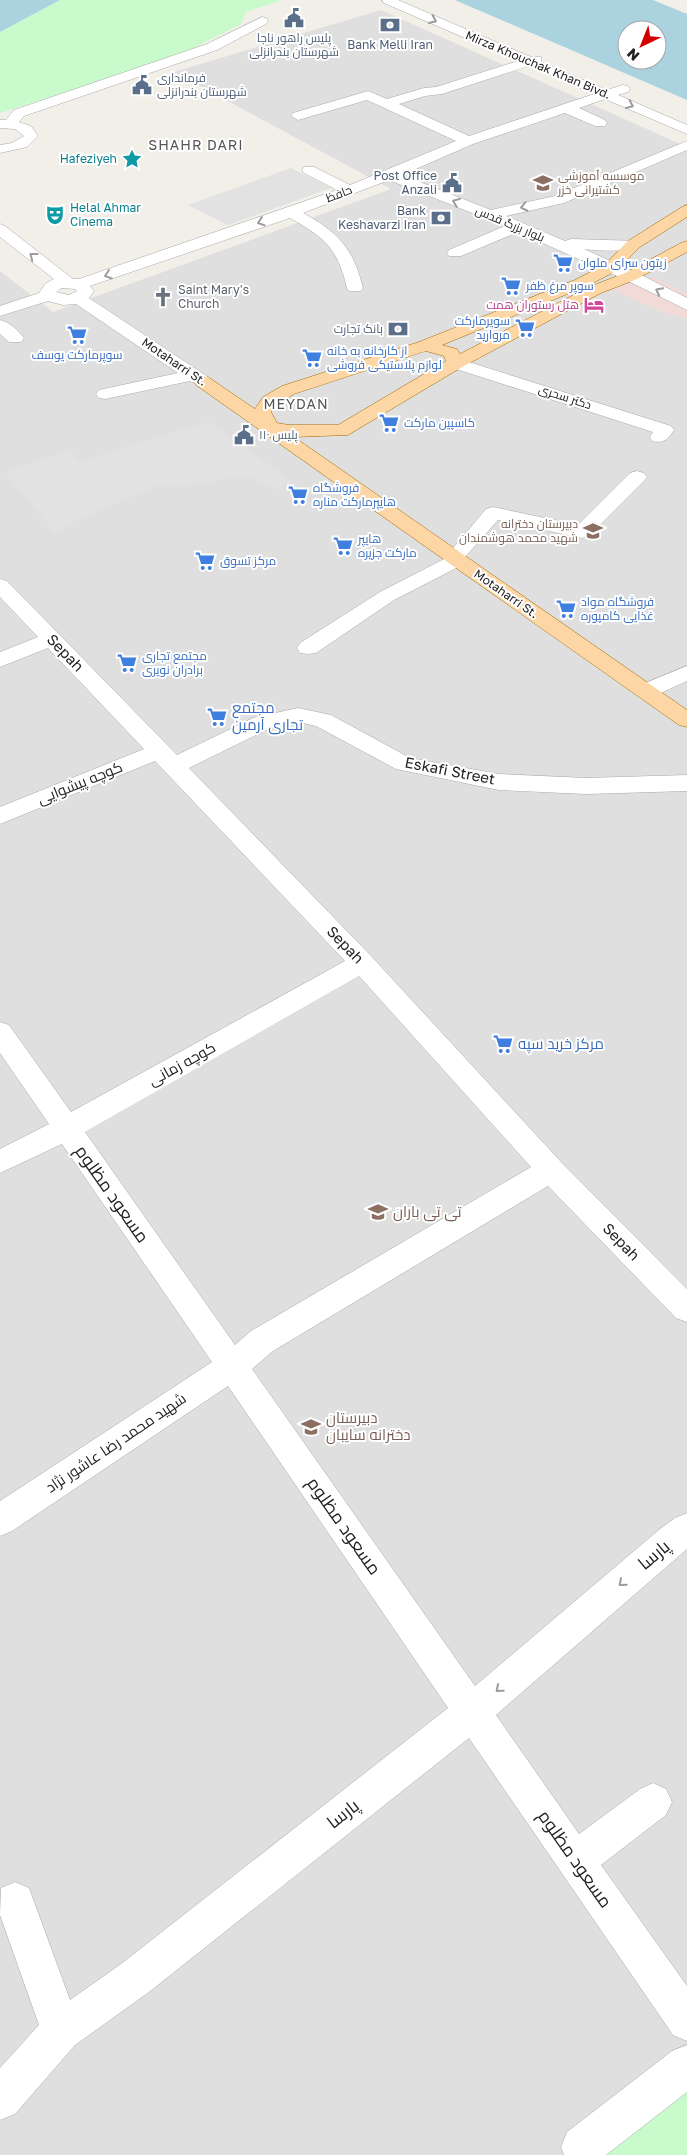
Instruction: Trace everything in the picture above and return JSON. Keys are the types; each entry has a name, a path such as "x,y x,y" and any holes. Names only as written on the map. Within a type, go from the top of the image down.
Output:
{"main road":[{"path":"342,432 289,431 270,427 262,412 269,401 288,390 425,346 581,283 610,268 634,244 687,210"},
{"path":"326,468 333,447 342,432 456,363 595,290 630,276 687,246"},
{"path":"425,346 451,353 456,363"},
{"path":"198,378 248,391 288,390"},
{"name":"Motaharri St.","path":"198,378 687,720"}],"street":[{"name":"Mirza Khouchak Khan Bivd.","path":"388,0 687,130"},
{"name":"Mirza Khouchak Khan Bivd.","path":"420,1 687,118"},
{"path":"402,6 420,1"},
{"path":"5,124 19,113 212,47 262,21"},
{"path":"460,32 479,26"},
{"path":"387,103 424,92 437,91 547,56"},
{"name":"حافظ","path":"0,311 291,212 389,175 468,141 623,89"},
{"path":"298,116 368,95 468,141"},
{"path":"566,108 600,123"},
{"path":"2,151 26,142 31,136 28,130 5,124"},
{"path":"489,215 559,200 687,145"},
{"path":"309,170 349,190"},
{"name":"بلوار بزرگ قدس","path":"389,175 518,226 630,276 687,305"},
{"path":"559,200 546,216 543,227 554,243 605,246 634,244"},
{"path":"291,212 324,230 343,250 351,270 355,288"},
{"path":"455,253 518,226"},
{"name":"Motaharri St.","path":"0,229 65,289"},
{"name":"Motaharri St.","path":"0,246 198,378"},
{"path":"0,326 15,338"},
{"name":"دکتر سحری","path":"456,363 665,430 659,437"},
{"path":"105,394 198,378"},
{"path":"308,648 387,596 456,559 493,513 582,532 637,477"},
{"name":"Sepah","path":"0,585 362,963 550,1170 687,1309"},
{"path":"0,660 52,639"},
{"path":"646,691 687,673"},
{"name":"Eskafi Street","path":"167,758 261,722 298,715 323,720 404,764 499,782 586,786 687,783"},
{"name":"کوچه پیشوایی","path":"0,816 167,758"},
{"name":"کوچه زمانی","path":"0,1162 67,1128 362,963"},
{"name":"مسعود مظلوم","path":"0,1032 687,2021"},
{"name":"شهید محمد رضا عاشور نژاد","path":"0,1520 232,1366 262,1341 550,1170"},
{"name":"پارسا","path":"0,2099 61,2031 135,1978 472,1712 687,1529"},
{"path":"576,1860 653,1802"},
{"path":"15,1902 61,2031"},
{"path":"582,2147 687,2066"}],"shaded area":[{"path":"381,10 687,147 687,2155 0,2155 0,271 53,312 391,189 174,72"},
{"path":"291,168 331,188 228,225 188,205"},
{"path":"654,277 687,293 687,319 660,311 609,288"},
{"path":"208,422 292,482 276,489 252,478 233,477 199,484 156,486 80,519 55,533 5,472 71,450 77,462"}],"green space":[{"path":"60,0 282,0 246,12 241,24 176,57 0,113 0,32"},
{"path":"687,2072 687,2155 606,2155"}],"water":[{"path":"0,0 60,0 0,32"},
{"path":"455,0 653,0 687,14 687,100 617,70 667,70 667,20 617,20 617,70"}],"place":[{"name":"پلیس راهور ناجا شهرستان بندرانزلی","path":"294,18"},
{"name":"Bank Melli Iran","path":"390,25"},
{"name":"فرمانداری شهرستان بندرانزلی","path":"142,85"},
{"name":"Hafeziyeh","path":"132,159"},
{"name":"Post Office Anzali","path":"452,183"},
{"name":"موسسه آموزشی کشتیرانی خزر","path":"543,183"},
{"name":"Helal Ahmar Cinema","path":"55,215"},
{"name":"Bank Keshavarzi Iran","path":"441,218"},
{"name":"زيتون سرای ملوان","path":"563,263"},
{"name":"سوپر مرغ ظفر","path":"511,286"},
{"name":"Saint Mary's Church","path":"163,297"},
{"name":"هتل رستوران همت","path":"594,305"},
{"name":"سوپرمارکت مروارید","path":"525,328"},
{"name":"بانک تجارت","path":"398,329"},
{"name":"سوپرمارکت یوسف","path":"77,335"},
{"name":"از کارخانه به خانه لوازم پلاستیکی فروشی","path":"312,358"},
{"name":"کاسپین مارکت","path":"389,423"},
{"name":"پلیس ۱۱۰","path":"244,435"},
{"name":"فروشگاه هایپرمارکت مناره","path":"298,495"},
{"name":"دبیرستان دخترانه شهید محمد هوشمندان","path":"593,531"},
{"name":"هایپر مارکت جزیره","path":"343,546"},
{"name":"مرکز تسوق","path":"205,561"},
{"name":"فروشگاه مواد غذایی کامپوره","path":"566,609"},
{"name":"مجتمع تجاری برادران نویری","path":"127,663"},
{"name":"مجتمع تجاری آرمین","path":"217,717"},
{"name":"مرکز خرید سپه","path":"503,1044"},
{"name":"تی تی باران","path":"378,1212"},
{"name":"دبیرستان دخترانه سایبان","path":"311,1427"}],"district":[{"name":"SHAHR DARI","path":"196,145"},
{"name":"MEYDAN","path":"296,404"}]}
